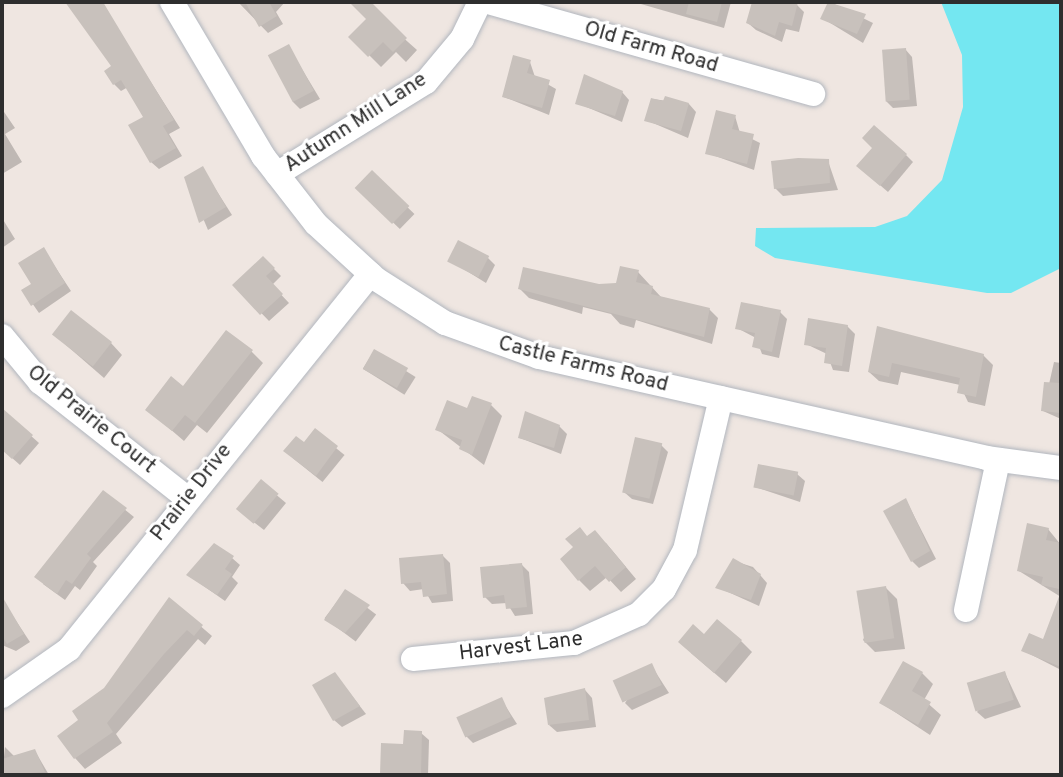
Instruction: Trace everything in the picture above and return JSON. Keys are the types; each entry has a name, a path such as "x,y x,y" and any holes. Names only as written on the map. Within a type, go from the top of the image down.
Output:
{"street":[{"name":"Castle Farms Road","path":"172,2 277,174 323,231 370,274 429,314 487,341 998,461 1061,468"},
{"name":"Autumn Mill Lane","path":"277,174 426,82 462,39 480,2"},
{"name":"Old Farm Road","path":"488,2 813,94"},
{"name":"Prairie Drive","path":"2,696 69,649 370,274"},
{"name":"Old Prairie Court","path":"2,336 40,382 188,499"},
{"name":"Harvest Lane","path":"413,659 574,643 639,614 669,582 685,550 721,398"},
{"path":"966,610 998,461"}],"water":[{"path":"941,2 1061,2 1061,268 1011,293 987,293 775,258 755,246 756,228 875,227 907,216 942,180 963,107 962,55"}],"building":[{"path":"65,2 103,2 174,120 163,126 176,148 150,163 128,125 143,117 121,80 113,85 104,71 111,66"},
{"path":"245,2 269,2 277,16 259,27"},
{"path":"349,2 371,2 407,38 393,52 383,42 368,57 348,37 366,19"},
{"path":"689,2 722,2 717,22 686,14"},
{"path":"752,2 798,2 792,26 779,22 775,36 746,23"},
{"path":"828,2 866,14 857,34 820,19"},
{"path":"289,44 314,91 293,102 268,55"},
{"path":"906,48 910,100 886,102 882,50"},
{"path":"513,55 531,60 527,73 550,80 542,108 502,97"},
{"path":"584,74 623,91 615,116 575,104"},
{"path":"665,96 689,103 681,131 644,121 651,98 663,101"},
{"path":"716,110 736,115 732,129 754,134 747,164 705,154"},
{"path":"874,125 907,154 880,186 856,166 872,148 862,138"},
{"path":"829,159 830,183 774,189 771,161"},
{"path":"203,166 226,207 199,223 184,177"},
{"path":"372,170 409,206 392,224 355,188"},
{"path":"458,240 489,256 478,277 447,261"},
{"path":"44,247 65,283 31,306 21,290 31,284 18,263"},
{"path":"263,256 275,268 266,276 283,294 260,315 232,285"},
{"path":"620,266 639,270 636,282 653,286 651,294 710,308 704,337 518,289 523,267 599,284 616,283"},
{"path":"741,302 781,310 772,352 752,347 755,333 735,329"},
{"path":"71,310 112,342 93,366 52,334"},
{"path":"808,318 848,325 842,366 824,363 826,348 804,345"},
{"path":"877,326 984,354 976,397 957,393 960,378 892,363 889,377 868,372"},
{"path":"226,330 253,350 195,423 185,415 172,431 145,410 171,376 183,386"},
{"path":"374,349 408,368 397,388 363,369"},
{"path":"1044,382 1061,383 1061,413 1041,411"},
{"path":"472,396 492,403 472,455 459,449 462,440 435,430 447,400 467,408"},
{"path":"2,408 33,435 12,459 2,450"},
{"path":"525,411 560,425 554,448 518,438"},
{"path":"315,428 338,446 316,476 283,451 296,436 304,442"},
{"path":"635,437 662,443 649,499 622,493"},
{"path":"758,464 798,472 794,495 753,488"},
{"path":"261,479 279,494 254,524 236,509"},
{"path":"103,490 127,508 87,554 91,558 72,584 66,580 57,594 34,577"},
{"path":"906,498 930,551 911,562 883,511"},
{"path":"1027,523 1049,528 1046,540 1061,543 1059,589 1041,585 1043,577 1017,571"},
{"path":"580,527 587,536 595,530 626,567 609,582 595,566 578,581 560,559 573,547 565,539"},
{"path":"214,543 234,556 225,569 232,574 217,595 186,575"},
{"path":"443,554 447,594 423,597 421,582 401,584 399,558"},
{"path":"733,558 761,574 751,600 715,588"},
{"path":"522,563 527,607 506,609 504,595 483,598 480,567"},
{"path":"886,586 894,638 865,643 856,591"},
{"path":"345,589 370,605 345,633 324,620"},
{"path":"1060,594 1061,667 1021,651 1029,633 1043,639"},
{"path":"2,596 24,634 7,644 2,636"},
{"path":"169,597 203,625 194,636 187,630 164,654 107,723 113,732 74,759 57,736 78,720 72,711 104,688"},
{"path":"717,619 742,640 714,673 678,642 693,624 704,634"},
{"path":"903,661 923,672 912,691 931,702 918,725 879,703"},
{"path":"652,663 662,685 622,702 613,680"},
{"path":"1005,671 1014,700 976,711 967,683"},
{"path":"335,672 360,706 333,721 312,685"},
{"path":"585,688 589,720 548,725 544,698"},
{"path":"502,697 511,717 465,737 456,717"},
{"path":"404,730 422,731 421,775 380,774 381,743 403,744"},
{"path":"35,749 45,772 2,775 2,759"}]}
